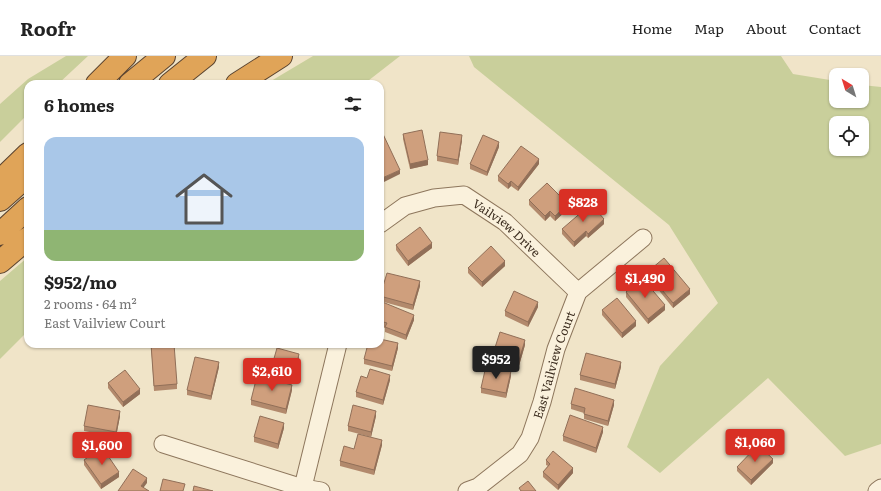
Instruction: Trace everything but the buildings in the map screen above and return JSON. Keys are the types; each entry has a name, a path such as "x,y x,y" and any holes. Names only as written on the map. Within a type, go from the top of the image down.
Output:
{"highway":[{"path":"101,80 125,56"},
{"path":"134,80 164,56"},
{"path":"175,80 205,56"},
{"path":"243,80 281,56"},
{"path":"0,181 24,158"},
{"path":"0,200 24,179"},
{"path":"0,234 24,212"},
{"path":"0,262 24,241"}],"street":[{"name":"Vailview Drive","path":"384,221 405,206 434,198 464,195 505,222 578,292"},
{"name":"East Vailview Court","path":"467,491 478,487 520,454 530,438 542,402 556,350 578,292 643,238"},
{"path":"302,489 337,348"},
{"path":"163,444 302,489 321,491"},
{"path":"877,491 881,488"}],"green space":[{"path":"66,56 88,56 62,80 27,80"},
{"path":"313,56 400,56 369,80 273,80"},
{"path":"469,56 781,56 793,74 829,80 829,108 869,108 869,86 881,87 881,444 845,456 768,378 660,473 627,447 660,366 718,303 669,225 474,67"},
{"path":"24,83 24,118 0,142 0,104"},
{"path":"24,260 24,335 0,359 0,281"}]}
